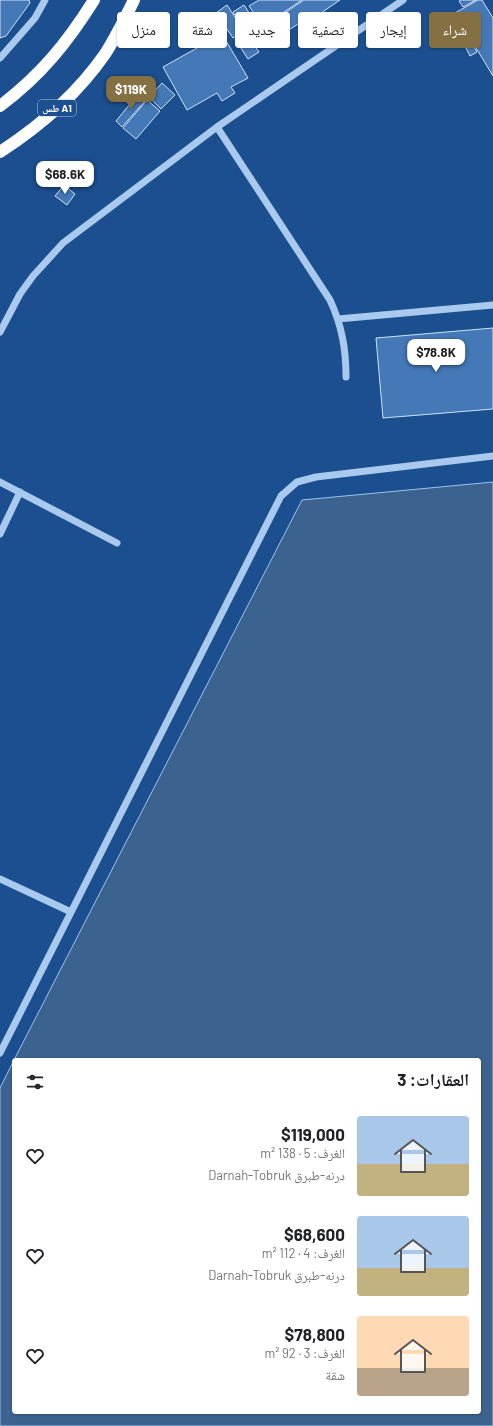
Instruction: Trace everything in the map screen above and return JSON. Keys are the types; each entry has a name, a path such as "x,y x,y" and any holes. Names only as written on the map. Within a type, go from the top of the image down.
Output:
{"highway":[{"path":"0,106 42,70 72,36 94,0"},
{"name":"طس A1","path":"0,152 24,136 69,96 104,54 134,0"}],"street":[{"path":"0,58 35,18 45,0"},
{"path":"0,332 20,294 33,276 63,242 217,126 392,3 403,0"},
{"path":"217,126 330,300 344,338 346,377"},
{"path":"338,319 493,305"},
{"path":"0,1053 275,506 284,492 297,482 316,476 493,456"},
{"path":"0,482 117,543"},
{"path":"0,534 20,492"},
{"path":"0,879 71,912"}],"water":[{"path":"493,482 493,1426 0,1426 0,1088 12,1064 12,1414 481,1414 481,1058 15,1058 302,500"}],"building":[{"path":"0,0 29,0 30,3 6,36 0,38"},
{"path":"259,0 302,0 284,12 253,12 249,6"},
{"path":"304,0 340,0 322,12 298,12 298,24 290,29 290,12 286,12"},
{"path":"476,0 463,7 459,1"},
{"path":"478,0 482,0 493,18 493,76 476,48 481,48 481,12 457,12"},
{"path":"227,5 235,17 235,37 233,38 227,29 227,12 217,12"},
{"path":"244,5 249,12 235,12 235,15 233,12"},
{"path":"227,42 248,78 231,87 235,93 222,101 217,93 187,110 163,67 197,48 227,48"},
{"path":"241,48 256,48 259,52 248,59"},
{"path":"466,48 475,48 477,52 470,56"},
{"path":"162,83 175,95 161,109 149,97"},
{"path":"139,93 146,100 122,127 116,121"},
{"path":"147,100 160,111 136,139 123,128"},
{"path":"64,185 75,194 67,205 55,196"},
{"path":"493,328 493,409 383,418 376,338"}]}
